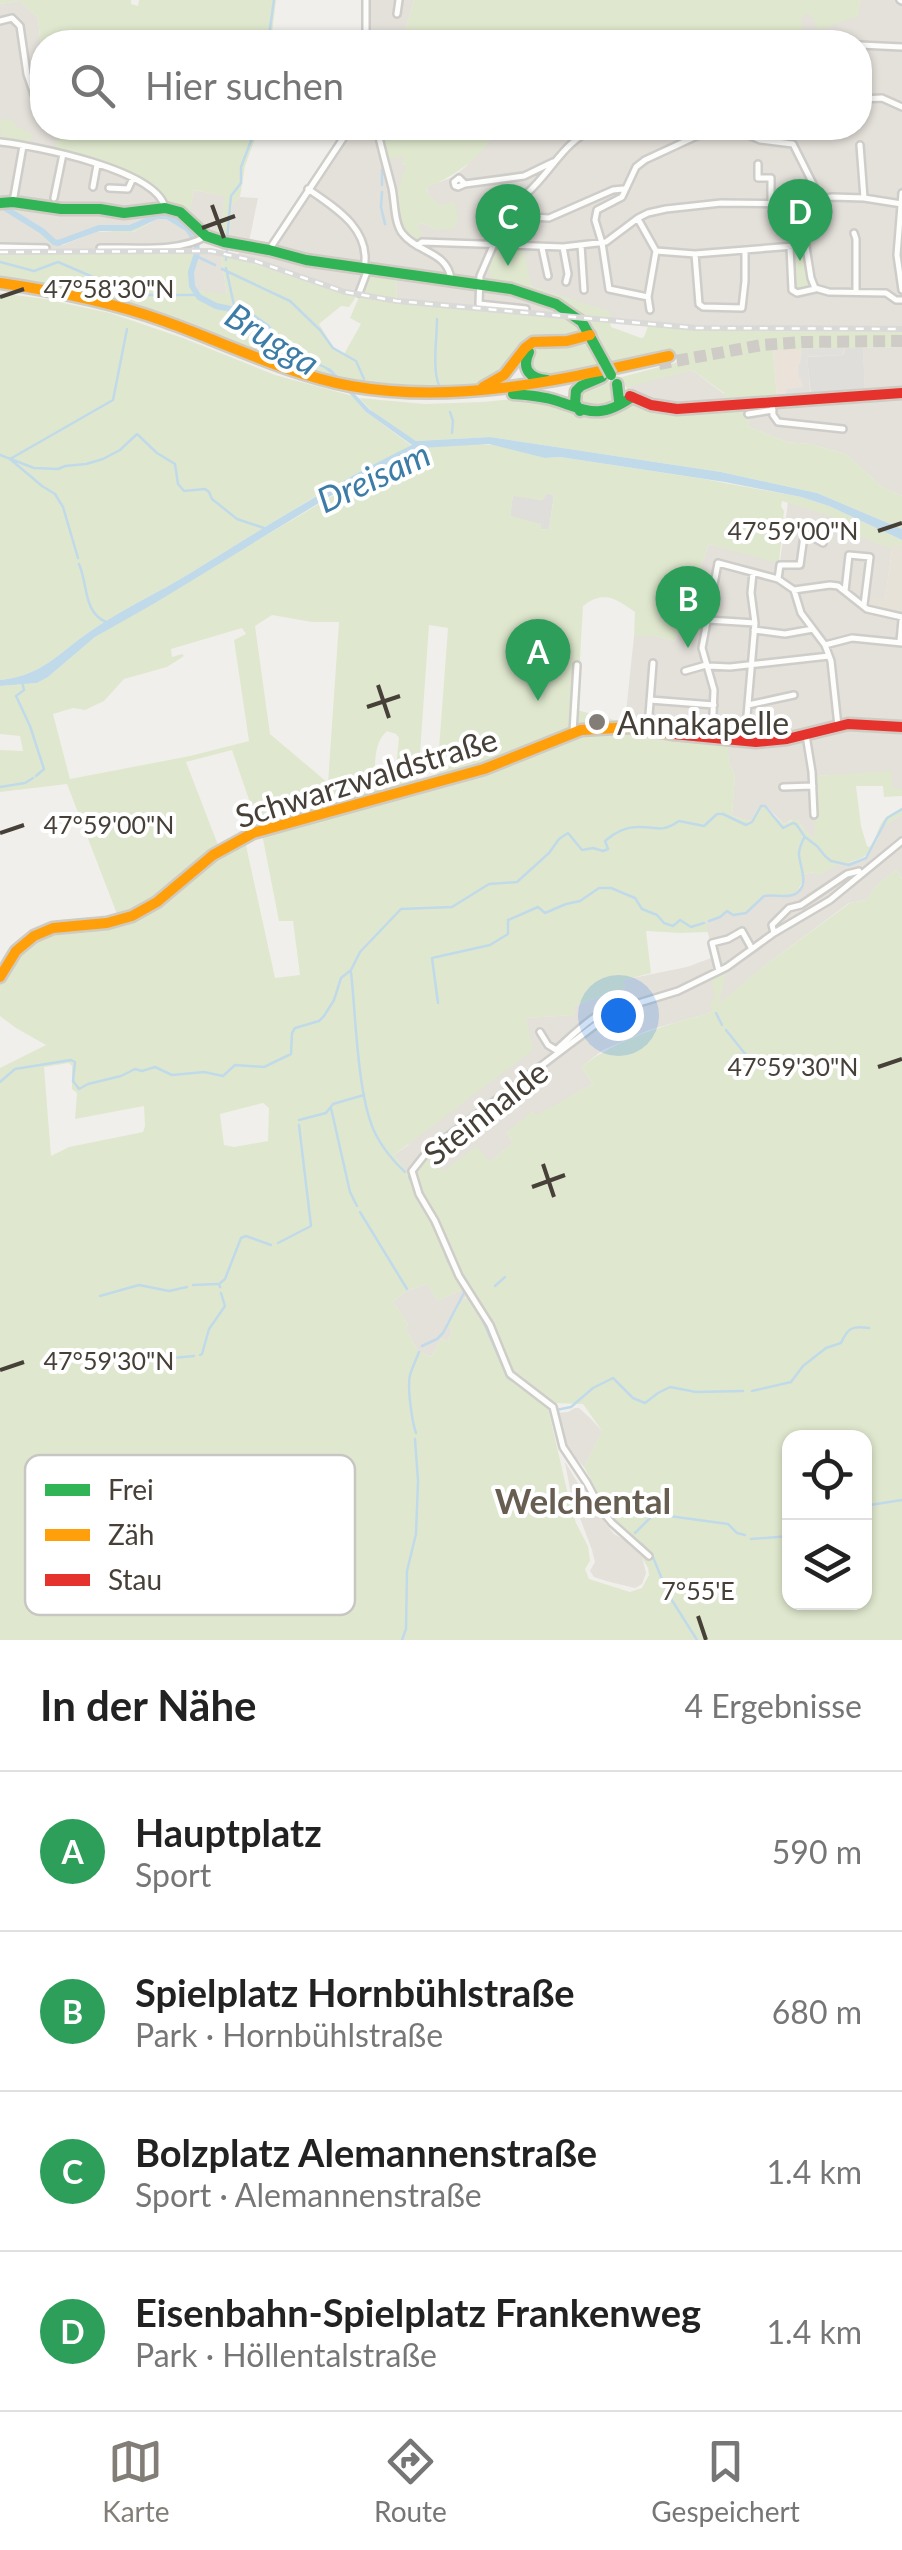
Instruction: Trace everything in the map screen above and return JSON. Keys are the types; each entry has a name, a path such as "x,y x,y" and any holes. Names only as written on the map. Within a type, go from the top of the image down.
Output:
{"main road":[{"path":"6,203 124,213 165,208 184,215 198,240 512,289 564,308 578,320 593,340 623,401"},
{"path":"0,286 110,310 289,375 426,400 513,394 652,366"},
{"path":"578,320 578,342"},
{"path":"464,393 496,382 533,342 593,340"},
{"path":"560,380 529,376 524,364 526,354 540,345 568,346 578,342"},
{"path":"360,391 464,393 510,389 668,356"},
{"path":"580,411 574,398 576,390 602,377"},
{"path":"513,394 550,399 580,411 599,413 623,401 669,408 772,406 902,393"},
{"name":"Schwarzwaldstraße","path":"0,977 16,951 34,936 53,928 118,921 144,910 212,855 259,831 484,769 573,732 632,727 744,742 776,741 859,723 902,727"}],"street":[{"path":"366,0 366,30"},
{"path":"388,0 398,2 397,14"},
{"path":"0,21 12,18 20,26 30,80"},
{"path":"872,45 902,47"},
{"path":"872,98 882,98 902,107"},
{"path":"269,250 342,140"},
{"path":"379,140 399,230 417,246 444,260 452,279"},
{"path":"575,140 534,188 513,204 494,210 494,215 549,218 613,190 624,190"},
{"path":"648,297 609,289 596,210 622,197 636,168 646,160 688,140"},
{"path":"760,140 793,144 820,198"},
{"path":"0,142 63,154 133,178 154,189 165,208"},
{"path":"860,145 864,198"},
{"path":"6,203 23,146"},
{"path":"54,198 63,154"},
{"path":"465,184 524,176 553,162"},
{"path":"93,187 97,164"},
{"path":"758,164 758,178 772,178 771,204"},
{"path":"108,188 128,189 133,178"},
{"path":"308,189 354,226 366,248 366,269 359,293"},
{"path":"790,247 792,290 797,292 902,291 897,255 902,193"},
{"path":"417,246 422,242 563,247 602,241 656,211 721,203 798,204 820,198 864,198 901,204"},
{"path":"798,204 814,290"},
{"path":"638,218 656,251 648,297 650,310"},
{"path":"854,233 856,292"},
{"path":"100,248 172,246 198,240"},
{"path":"584,244 584,290"},
{"path":"656,251 695,254 806,244"},
{"path":"493,246 478,283 480,304 526,308"},
{"path":"0,247 46,248"},
{"path":"563,247 566,282"},
{"path":"542,248 548,276"},
{"path":"695,254 699,304 742,308 745,251"},
{"path":"886,292 902,300"},
{"path":"748,414 772,406 776,420 782,423 843,429"},
{"path":"778,579 780,565 800,565 804,536 823,543"},
{"path":"845,592 848,555 870,558 864,607"},
{"path":"712,738 714,690 702,648 718,564 778,579 794,590 802,613 829,656 838,726"},
{"path":"744,742 754,626 753,573"},
{"path":"794,590 838,586 864,607 902,618 901,642 852,638 825,645"},
{"path":"707,620 785,634 812,629"},
{"path":"685,672 706,665 751,666 829,656"},
{"path":"647,731 653,663"},
{"path":"573,732 578,665"},
{"path":"748,705 794,695"},
{"path":"650,700 714,705"},
{"path":"806,735 814,814"},
{"path":"783,788 813,786"},
{"name":"Steinhalde","path":"649,1556 602,1511 563,1448 549,1402 510,1374 490,1325 459,1276 435,1220 418,1194 412,1172 427,1152 558,1052 593,1018 624,1003 629,1006 678,991 719,971 774,932 830,900 902,841"},
{"name":"Steinhalde","path":"774,932 772,925 784,912 847,874 867,870"},
{"path":"719,971 712,943 742,931 752,949"},
{"name":"Steinhalde","path":"540,1032 558,1052"}],"shaded area":[{"path":"364,0 414,0 406,30 364,30"},
{"path":"860,0 902,0 902,326 712,327 611,320 609,312 531,286 523,250 501,250 489,266 563,311 564,316 397,299 396,276 360,294 238,255 239,252 217,244 196,242 201,238 176,216 146,218 124,227 104,226 61,243 22,216 20,220 36,227 51,245 63,245 96,232 134,232 165,218 188,230 191,249 0,250 0,4 20,1 38,18 39,30 30,30 30,140 57,140 57,151 143,180 170,205 189,213 194,190 225,196 222,220 229,239 232,204 240,197 258,198 249,242 269,244 339,140 389,140 404,157 402,164 407,165 417,227 420,222 436,230 440,207 426,187 453,177 490,140 872,140 872,30 802,30 800,16 809,12 820,29 858,12"},
{"path":"197,252 221,255 227,295 198,291 192,279"},
{"path":"902,347 902,496 882,487 846,454 787,442 747,426 755,400 865,392 863,348"},
{"path":"844,348 842,355 807,356 810,393 786,395 786,389 803,387 798,365 802,349"},
{"path":"845,348 845,355 807,357 811,396 777,398 773,350"},
{"path":"845,348 863,348 865,392 811,394 807,357 844,355"},
{"path":"692,370 724,394 724,401 688,406 650,401 628,386"},
{"path":"547,493 554,495 549,530 510,516 513,495 542,500"},
{"path":"788,502 853,523 853,533 892,549 885,600 870,599 868,612 900,622 902,789 892,789 892,772 815,776 815,839 798,820 784,824 767,807 759,806 751,821 732,816 735,775 727,743 624,732 634,636 675,641 709,544 780,562"},
{"path":"882,536 902,546 902,615 869,608 870,599 885,599 892,550 879,544"},
{"path":"902,815 902,879 897,869 866,900 849,903 709,1013 649,1030 603,1050 581,1067 593,1084 536,1116 532,1112 506,1133 513,1142 489,1163 442,1172 421,1163 407,1173 394,1155 525,1025 525,1018 574,1015 574,1006 625,988 623,980 687,967 714,957 705,921 727,911 747,913 764,894 790,895 802,886 804,874 820,875 831,866 861,860 878,839 882,826"},
{"path":"427,1284 438,1301 463,1289 467,1295 446,1324 452,1330 448,1341 441,1339 431,1357 418,1351 406,1329 408,1324 393,1302 406,1291"},
{"path":"575,1408 602,1431 584,1467 567,1448 557,1413"},
{"path":"565,1462 614,1534 642,1557 646,1573 642,1584 635,1588 610,1582 594,1577 590,1571 595,1562 571,1494"}],"green space":[{"path":"0,0 131,0 131,4 138,6 139,0 276,0 272,30 39,30 38,18 20,1 0,4"},
{"path":"414,0 860,0 858,16 821,30 809,13 801,16 803,30 406,27"},
{"path":"12,119 15,126 30,133 29,144 4,140 0,120"},
{"path":"57,140 255,140 240,197 232,204 229,240 213,236 222,220 224,196 194,190 189,214 170,205 143,180 96,161 56,151"},
{"path":"382,140 491,140 468,164 426,188 440,206 454,201 458,217 454,229 436,230 420,222 417,227 423,232 417,243 403,227 397,207 407,165 402,164 403,157 386,159"},
{"path":"0,208 19,208 22,216 61,243 103,227 135,223 146,218 145,214 155,213 177,217 202,238 192,241 178,222 162,218 130,232 96,232 62,244 50,245 36,227"},
{"path":"804,249 813,288 797,290 795,251"},
{"path":"524,250 531,286 610,312 611,320 564,316 563,311 491,282 489,266 495,251"},
{"path":"197,252 192,279 198,291 227,294 221,255 356,297 349,307 341,306 319,324 333,347 344,354 361,324 350,318 359,297 574,319 578,330 575,336 540,339 511,365 475,388 373,386 309,370 160,316 0,280 0,253"},
{"path":"367,273 396,276 397,299 360,294"},
{"path":"0,293 110,313 275,375 353,396 366,412 412,446 328,490 117,614 50,662 28,674 0,680"},
{"path":"584,321 610,323 611,327 641,338 648,326 902,332 902,347 773,350 777,398 755,400 747,426 787,442 846,454 882,487 902,496 902,529 817,493 721,472 490,437 416,441 376,415 359,398 425,404 531,397 582,415 635,397 618,378 678,362 676,357 610,365","holes":["692,370 724,393 724,401 675,406 650,401 629,387"]},
{"path":"587,344 602,367 536,377 527,358 547,347"},
{"path":"608,379 616,391 615,403 585,410 575,397 585,385"},
{"path":"468,443 505,446 545,458 560,457 801,497 902,540 902,546 895,543 892,549 852,533 852,523 782,501 779,563 709,544 675,641 634,636 635,612 615,600 597,598 583,606 577,710 625,723 624,732 728,743 729,762 735,775 732,816 751,821 759,806 763,806 784,824 798,820 814,838 818,817 815,776 892,771 892,788 902,789 902,796 884,797 883,786 856,786 867,846 870,847 887,817 902,808 902,815 882,826 877,841 864,856 819,876 815,872 804,874 795,892 764,894 747,913 732,915 727,911 706,921 708,932 646,931 651,973 624,980 625,988 574,1006 575,1015 526,1018 533,1050 394,1155 407,1172 429,1154 443,1172 476,1146 490,1162 513,1142 506,1133 531,1112 536,1115 593,1084 581,1067 626,1041 709,1013 715,996 711,979 726,971 720,1001 715,1007 850,903 866,900 897,869 902,879 902,1640 0,1640 0,1068 46,1045 0,1016 0,967 15,942 42,925 117,914 67,784 0,792 0,750 23,751 20,736 0,734 0,686 37,683 95,637 388,463 421,448","holes":["547,493 554,495 549,530 510,516 513,496 542,500","272,615 339,622 328,783 270,734 255,626","429,625 448,628 437,776 418,782","242,628 246,634 234,640 249,741 70,779 53,714 73,708 85,710 104,701 124,679 167,667 184,656 172,657 171,649","387,731 399,738 395,778 374,776 378,746","232,750 258,826 218,845 186,762","262,834 279,921 293,921 300,975 275,978 245,841","69,1063 72,1066 72,1089 77,1093 75,1119 144,1106 143,1132 69,1147 51,1156 44,1067","263,1103 269,1108 268,1141 224,1145 220,1114","427,1284 438,1301 463,1289 468,1296 447,1326 452,1330 448,1341 441,1339 431,1357 418,1351 406,1329 408,1324 393,1302 406,1291","553,1403 583,1404 602,1431 584,1467 612,1519 627,1533 648,1568 642,1588 630,1592 589,1579 585,1569 590,1561 588,1546 569,1499 548,1408"]}],"water":[{"name":"Dreisam","path":"265,323 287,348 331,369 369,409 416,441 490,437 721,472 817,493 902,529 902,540 829,506 725,482 545,458 489,444 421,448 355,481 95,637 48,677 37,683 0,686 0,680 28,674 50,662 117,614 412,445 366,412 324,368 287,352"}],"waterway":[{"path":"270,30 274,0"},
{"path":"227,240 231,196 241,183 241,167 251,140"},
{"path":"382,170 382,185"},
{"path":"382,192 385,224"},
{"name":"Brugga","path":"0,205 58,243 99,228 130,228 157,216 167,216 188,229 196,241 191,272 192,286 199,297 216,306 246,312 267,327"},
{"path":"226,260 227,248"},
{"path":"196,256 215,265"},
{"path":"0,262 34,271 58,262 135,295 196,295"},
{"path":"226,268 235,310"},
{"path":"222,269 290,301 333,348 356,361 364,379"},
{"path":"437,319 435,363 439,385"},
{"path":"78,558 63,507 55,494 10,459 113,400 127,329"},
{"path":"450,412 452,433"},
{"path":"0,455 34,468 58,469 103,459 137,434 175,464 178,484 184,491 205,489 237,519 264,528"},
{"path":"79,564 93,612 106,622"},
{"path":"22,682 24,690 16,696 44,769 36,776"},
{"path":"0,787 33,778"},
{"path":"0,1082 15,1069 71,1060 75,1062 73,1081 79,1089 135,1069 155,1067 172,1075 204,1072 223,1076 235,1065 264,1067 291,1054 295,1028 324,1016 341,978 401,909 452,907 489,884 517,882 568,833 582,850 603,851 608,849 605,841 628,828 662,828 679,821 704,826 717,814 746,825 765,806 783,828 796,824 831,861 849,865 866,858 887,818 902,809"},
{"path":"709,921 727,911 733,915 746,913 764,896 797,893 803,885 799,854 804,838"},
{"path":"438,1003 432,958 490,945 508,934 508,920 538,907 545,913 580,901 599,888 611,888 635,898 642,909 664,923 673,926 680,920 691,927 704,923"},
{"path":"351,972 361,1079 370,1119 382,1145 405,1172"},
{"path":"716,1013 722,1025"},
{"path":"726,1030 746,1055"},
{"path":"299,1120 326,1113 333,1104 364,1095"},
{"path":"331,1108 350,1192 357,1206"},
{"path":"278,1243 311,1226 299,1125"},
{"path":"409,1177 438,1235"},
{"path":"360,1212 407,1289"},
{"path":"220,1287 241,1238 246,1236 271,1245"},
{"path":"441,1242 462,1286"},
{"path":"495,1286 505,1277"},
{"path":"193,1285 217,1284"},
{"path":"100,1296 139,1285 169,1291 187,1287"},
{"path":"465,1291 480,1314 508,1378 526,1389"},
{"path":"422,1346 443,1333 465,1291"},
{"path":"200,1355 209,1329 225,1306 221,1293"},
{"path":"752,1391 791,1382 803,1366 826,1348 841,1343 849,1331 869,1328"},
{"path":"416,1433 409,1380 419,1352"},
{"path":"154,1355 169,1359"},
{"path":"173,1358 194,1356"},
{"path":"551,1411 571,1407 593,1388 613,1378 633,1398 645,1403 670,1387 696,1392 743,1391"},
{"path":"402,1640 406,1629 407,1571 416,1534 415,1439"},
{"path":"872,1505 902,1500"},
{"path":"595,1503 618,1531"},
{"path":"635,1533 653,1515 662,1512 728,1524 745,1535"},
{"path":"751,1539 782,1537"},
{"path":"642,1544 653,1557 668,1594 697,1640"}],"tunnel":[{"path":"659,364 762,345 902,341"}],"railway":[{"path":"0,252 211,251 255,261 345,292 397,301 695,328 902,329"}],"traffic: fast":[{"path":"0,203 124,213 165,208 180,212 206,236 224,242 306,260 511,289 556,304 582,322 604,362"},
{"path":"529,352 529,372 547,380"},
{"path":"604,362 611,375"},
{"path":"580,411 575,403 576,391 602,377"},
{"path":"617,384 619,401"},
{"path":"513,394 594,411 611,409 632,397"}],"traffic: slow":[{"path":"0,283 124,308 303,374 391,391 432,393 511,387 669,356"},
{"path":"483,387 504,375 533,342 567,341 590,335"},
{"path":"0,977 16,951 34,936 53,928 107,923 132,916 157,902 213,855 253,833 484,769 581,730 632,727 673,734"}],"traffic: jam":[{"path":"630,396 651,405 677,409 902,393"},
{"path":"673,734 756,742 787,739 848,724 902,727"}],"place":[{"name":"Eisenbahn-Spielplatz Frankenweg","path":"800,261"},
{"name":"Bolzplatz Alemannenstraße","path":"508,266"},
{"name":"Spielplatz Hornbühlstraße","path":"688,648"},
{"name":"Hauptplatz","path":"538,701"},
{"name":"Annakapelle","path":"597,722"}],"district":[{"name":"Welchental","path":"583,1500"}]}
